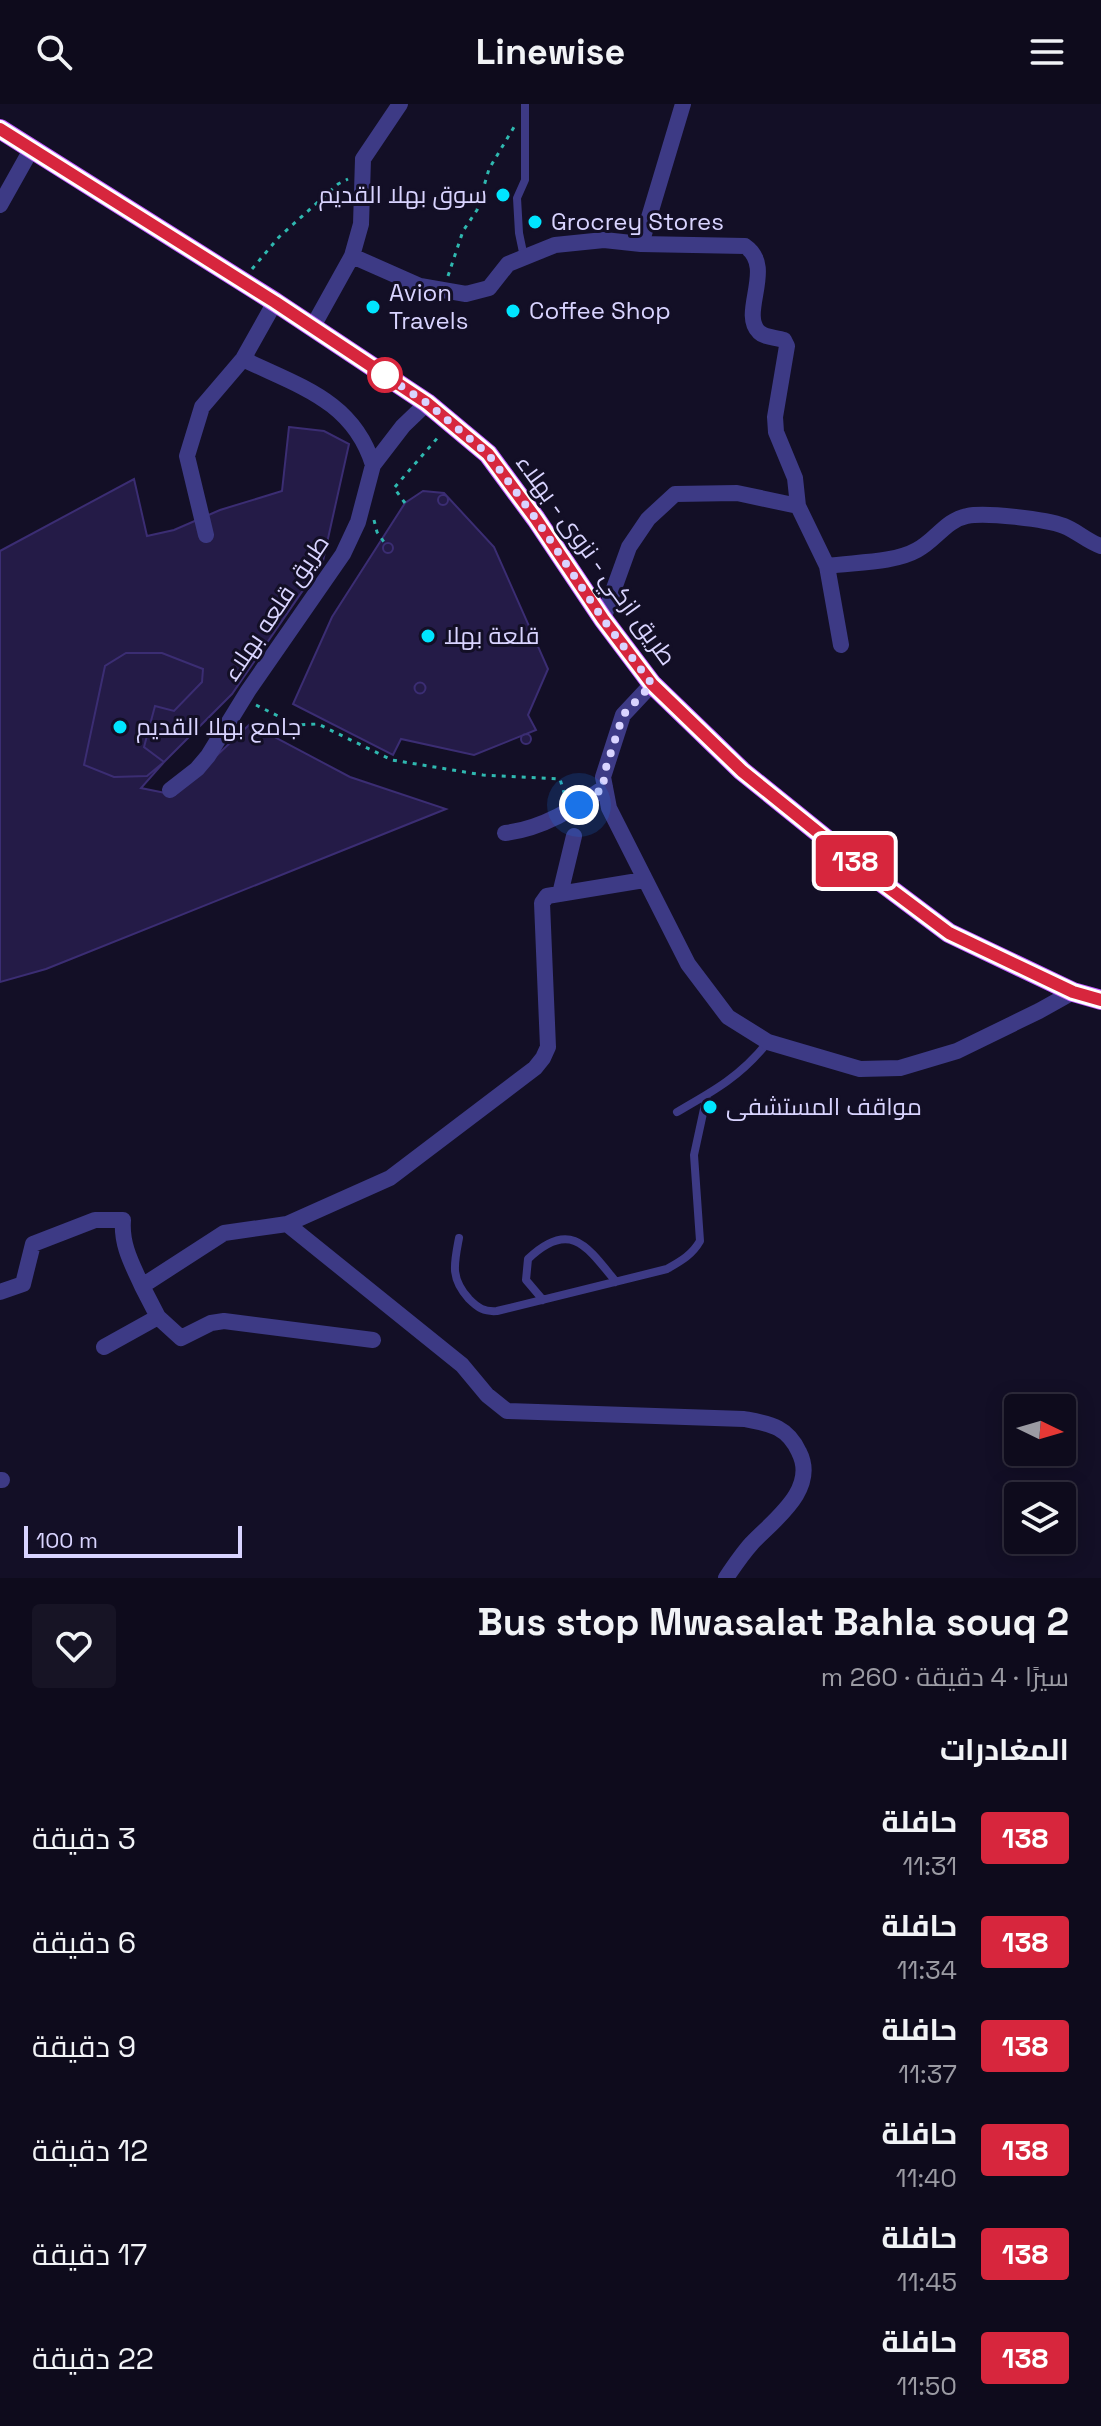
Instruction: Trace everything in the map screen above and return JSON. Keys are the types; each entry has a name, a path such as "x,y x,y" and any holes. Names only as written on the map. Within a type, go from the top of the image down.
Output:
{"main road":[{"name":"طريق ازكي - نزوى - بهلاء","path":"0,129 243,281 427,403 488,454 652,684 742,771 949,933 1073,992 1101,1000"}],"street":[{"path":"312,328 352,256 361,224 363,159 400,104"},
{"path":"641,244 683,104"},
{"path":"0,205 32,148"},
{"path":"352,256 420,286 466,294 489,288 508,264 555,245 604,240 641,244 745,246 753,252 758,261 753,315 755,326 765,336 784,340 787,346 775,417 776,432 795,478 798,506 827,566 841,645"},
{"path":"206,535 187,456 202,407 243,359 275,302"},
{"path":"243,359 336,407 360,433 373,465"},
{"name":"طريق قلعه بهلاء","path":"170,790 184,781 208,756 343,554 358,522 373,465 403,426 427,403"},
{"path":"603,619 629,547 648,519 675,494 737,493 798,506"},
{"path":"827,566 905,556 922,548 942,529 962,517 977,514 1065,526 1100,547"},
{"path":"652,684 623,715 603,777 609,808 688,964 728,1017 768,1042 860,1069 900,1068 957,1051 1073,992"},
{"path":"505,833 529,828 568,811 605,787"},
{"path":"560,894 574,836"},
{"path":"142,1286 224,1233 287,1224 390,1178 535,1068 548,1047 542,903 547,896 644,880"},
{"path":"0,1292 23,1284 33,1244 95,1220 123,1220 122,1235 127,1253 142,1286 158,1317 181,1338 211,1323 224,1321 373,1340"},
{"path":"287,1224 462,1365 487,1395 507,1411 744,1419 771,1424 792,1437 803,1458 802,1483 790,1505 749,1546 726,1578"},
{"path":"104,1347 158,1317"}],"lane":[{"path":"524,258 517,198 525,180 525,104"},
{"path":"677,1112 739,1074 768,1042"},
{"path":"459,1238 455,1276 459,1288 477,1307 487,1312 667,1269 683,1261 700,1241 694,1155 707,1095"},
{"path":"543,1300 526,1280 528,1259 547,1243 561,1238 591,1252 616,1282"}],"path":[{"path":"444,291 463,231 477,210 489,169 516,122"},
{"path":"243,281 279,237 338,184 363,173"},
{"path":"405,503 394,488 451,423"},
{"path":"244,698 275,717 296,725 318,724 392,760 483,775 560,779 568,811"}],"building":[{"path":"289,427 324,431 349,444 323,561 232,694 141,788 175,795 250,724 350,777 446,809 46,969 0,982 0,551 134,479 147,536 174,530 220,510 282,491"},
{"name":"قلعة بهلا","path":"423,491 444,493 494,547 548,669 528,715 536,730 474,755 401,739 393,755 293,704 332,617 405,503"},
{"path":"443,495 448,500 443,505 438,500"},
{"path":"388,543 393,548 388,553 383,548"},
{"name":"جامع بهلا القديم","path":"126,653 162,653 203,669 202,682 174,711 155,706 144,747 164,762 147,776 114,777 84,765 105,666"},
{"path":"420,683 425,688 420,693 415,688"},
{"path":"526,734 531,739 526,744 521,739"}],"bus line":[{"name":"138","path":"0,129 275,302 427,403 488,454 652,684 742,771 949,933 1073,992 1101,1000"}],"place":[{"name":"سوق بهلا القديم","path":"503,195"},
{"name":"Grocrey Stores","path":"535,222"},
{"name":"Avion Travels","path":"373,307"},
{"name":"Coffee Shop","path":"513,311"},
{"name":"قلعة بهلا","path":"428,636"},
{"name":"جامع بهلا القديم","path":"120,727"},
{"name":"مواقف المستشفى","path":"710,1107"}],"route":[{"path":"385,375 381,373 427,403 488,454 652,684 623,715 603,777 605,787 579,805"}]}
